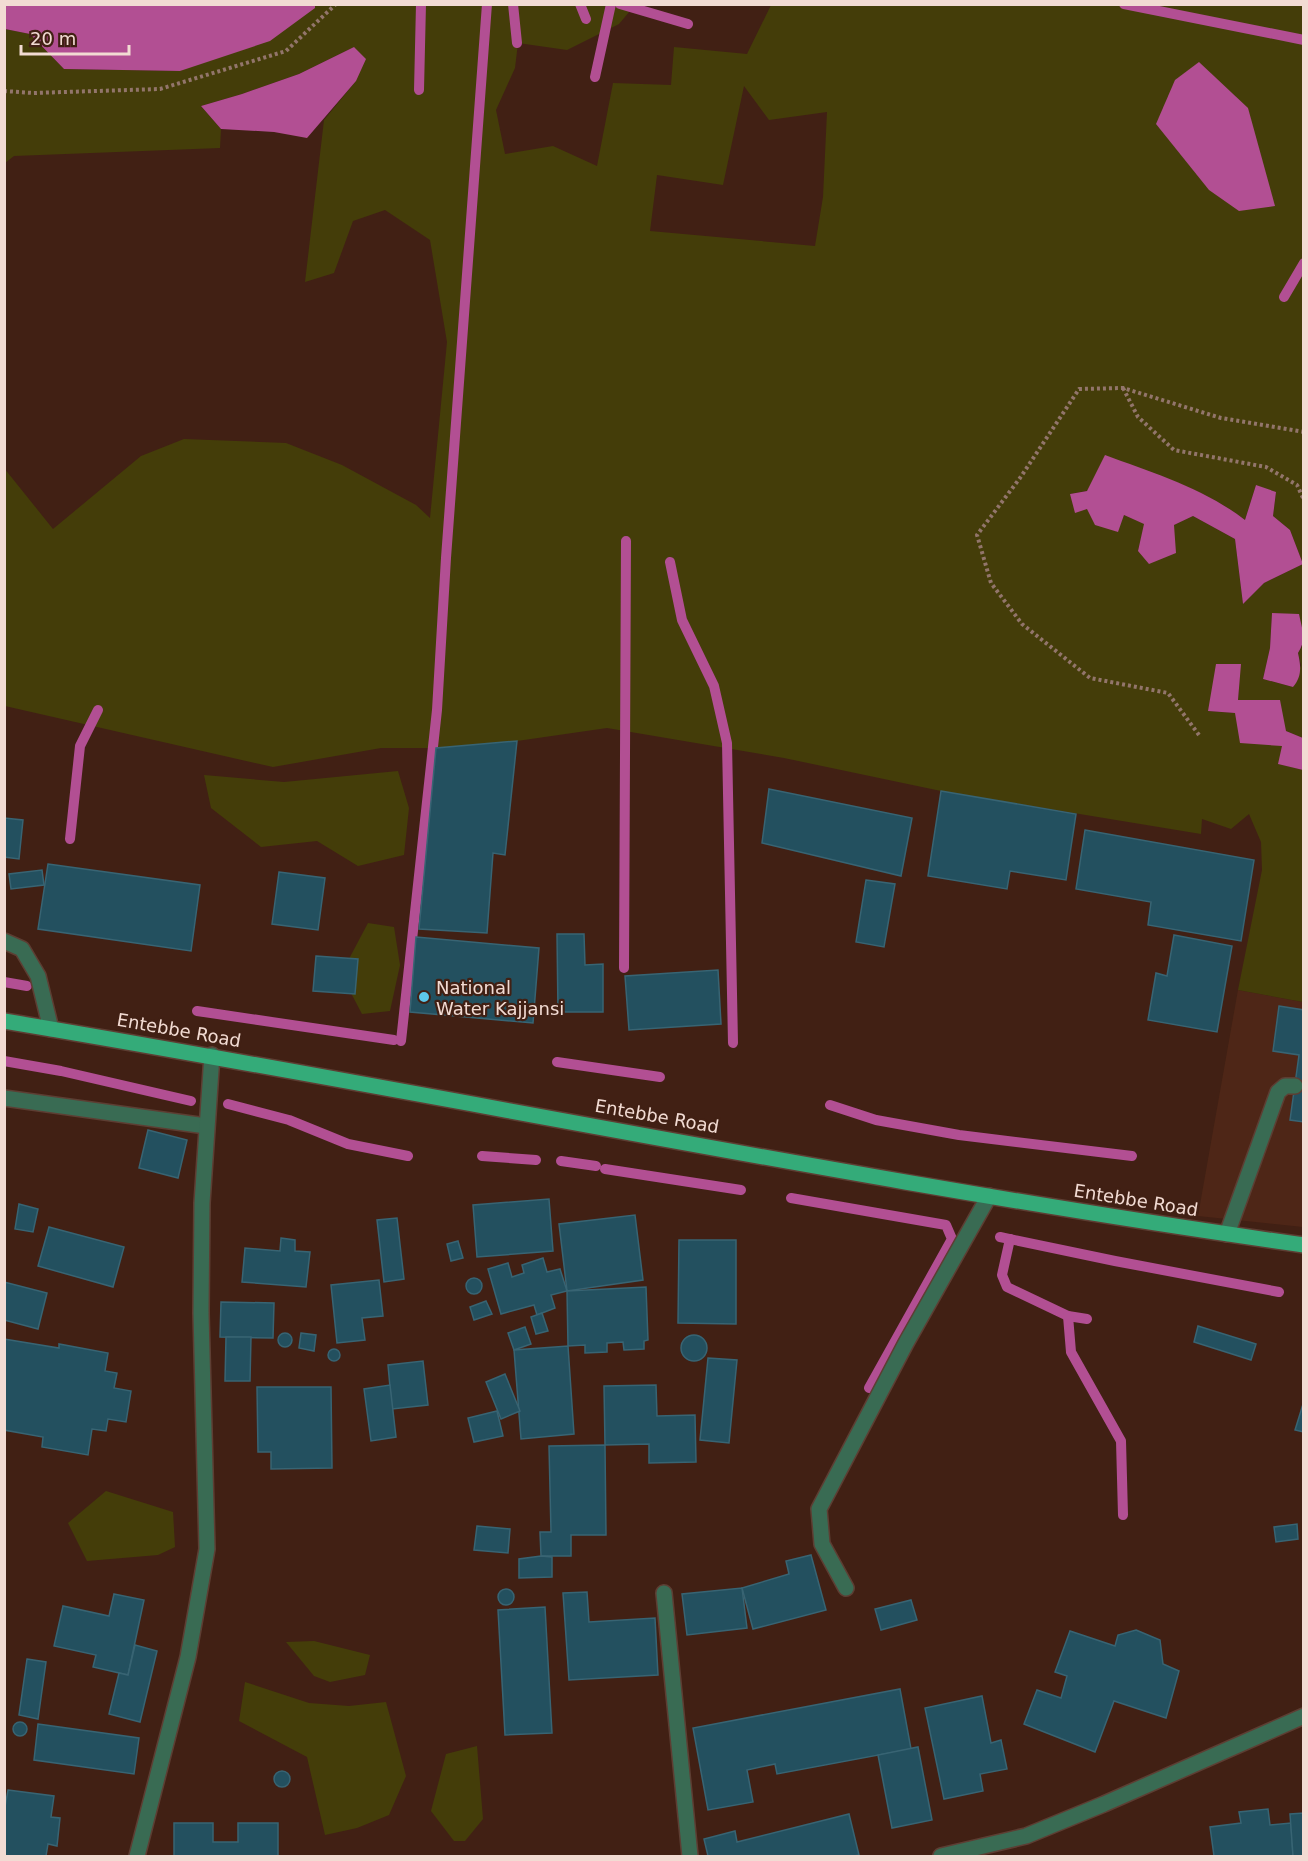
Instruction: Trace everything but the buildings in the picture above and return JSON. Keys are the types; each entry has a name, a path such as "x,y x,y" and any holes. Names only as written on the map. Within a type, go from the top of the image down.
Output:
{"main road":[{"name":"Entebbe Road","path":"4,1021 212,1055 989,1196 1304,1245"}],"street":[{"path":"4,941 22,949 38,976 51,1029"},
{"path":"137,1857 188,1657 207,1549 201,1313 202,1203 212,1055"},
{"path":"1227,1234 1278,1092 1285,1086 1295,1086"},
{"path":"4,1098 206,1126"},
{"path":"846,1588 822,1544 819,1509 906,1343 989,1196"},
{"path":"664,1593 690,1857"},
{"path":"941,1857 1026,1836 1304,1716"}],"path":[{"path":"4,91 33,93 160,89 286,51 336,4"},
{"path":"1123,388 1138,417 1174,450 1266,466 1297,485 1304,500"},
{"path":"1199,735 1168,693 1090,678 1022,624 991,583 977,535 1020,478 1079,389 1123,388 1221,418 1304,432"}],"shaded area":[{"path":"4,5 315,5 315,8 270,41 180,71 64,69 30,34 5,29"},
{"path":"315,5 635,5 619,24 567,50 518,43 515,68 496,110 505,154 553,146 597,166 613,83 671,85 674,47 747,54 771,5 1303,5 1303,564 1303,633 1299,615 1272,613 1270,648 1263,679 1293,687 1301,665 1298,653 1303,645 1303,738 1286,731 1238,700 1240,664 1208,711 1235,713 1283,746 1279,764 1303,770 1303,1002 1238,990 1262,870 1261,842 1249,814 1231,829 1202,819 1201,834 941,791 784,758 607,728 517,741 436,748 381,748 273,767 5,706 4,468 53,529 141,456 184,439 286,443 342,465 416,505 430,518 447,342 430,240 385,210 353,221 334,273 305,282 324,120 356,81 354,47 299,74 201,106 221,129 220,148 14,156 5,163 5,29 30,34 64,69 180,71 314,8","holes":["744,86 769,120 827,112 823,197 815,246 650,231 657,175 723,185","1161,476 1204,495 1245,520 1256,485 1276,493 1273,516 1290,530 1303,564 1264,583 1243,604 1235,539 1193,516 1174,525 1138,550 1145,524 1124,515 1117,532 1070,494"]},
{"path":"354,47 366,59 356,81 307,138 274,132 221,129 201,106 299,74"},
{"path":"1199,62 1248,108 1275,206 1239,211 1209,190 1156,124 1175,80"},
{"path":"1105,455 1195,490 1245,520 1256,485 1276,492 1273,516 1290,530 1303,564 1264,583 1243,604 1235,539 1193,516 1174,525 1176,553 1149,564 1138,551 1144,524 1124,515 1118,532 1095,525 1087,509 1075,513 1070,494 1087,491"},
{"path":"1272,613 1299,614 1303,639 1298,653 1299,675 1293,687 1263,679 1270,648"},
{"path":"1216,664 1241,664 1238,700 1280,700 1286,731 1303,738 1303,770 1278,764 1282,746 1240,743 1235,713 1208,711"},
{"path":"398,771 409,808 404,855 358,866 317,841 261,847 211,808 204,775 284,782"},
{"path":"368,923 394,927 400,965 390,1011 362,1014 341,974"},
{"path":"1238,990 1303,1002 1303,1227 1198,1216"},
{"path":"106,1491 173,1512 175,1547 158,1555 87,1561 68,1523"},
{"path":"314,1641 370,1655 365,1675 330,1682 314,1676 286,1642"},
{"path":"245,1682 309,1703 349,1706 386,1702 406,1776 389,1815 357,1828 325,1835 307,1757 239,1721"},
{"path":"477,1746 483,1819 465,1841 454,1841 431,1811 446,1754"}],"waterway":[{"path":"419,90 421,4"},
{"path":"401,1041 437,710 487,4"},
{"path":"513,4 517,43"},
{"path":"580,4 586,19"},
{"path":"595,77 611,4"},
{"path":"620,4 688,24"},
{"path":"1124,4 1304,40"},
{"path":"1284,297 1304,263"},
{"path":"624,968 626,541"},
{"path":"670,562 682,620 714,686 727,743 733,1043"},
{"path":"70,839 80,746 98,710"},
{"path":"4,982 27,986"},
{"path":"197,1011 394,1040"},
{"path":"4,1061 61,1071 191,1101"},
{"path":"557,1062 660,1077"},
{"path":"228,1104 289,1120 348,1144 408,1156"},
{"path":"830,1105 876,1120 959,1135 1132,1156"},
{"path":"482,1156 536,1160"},
{"path":"561,1161 596,1166"},
{"path":"605,1169 741,1190"},
{"path":"791,1198 946,1225 952,1239 869,1388"},
{"path":"1000,1237 1279,1292"},
{"path":"1010,1239 1002,1275 1007,1287 1068,1316 1087,1319"},
{"path":"1068,1316 1071,1352 1121,1441 1123,1515"}],"place":[{"name":"National Water Kajjansi","path":"424,997"}]}
